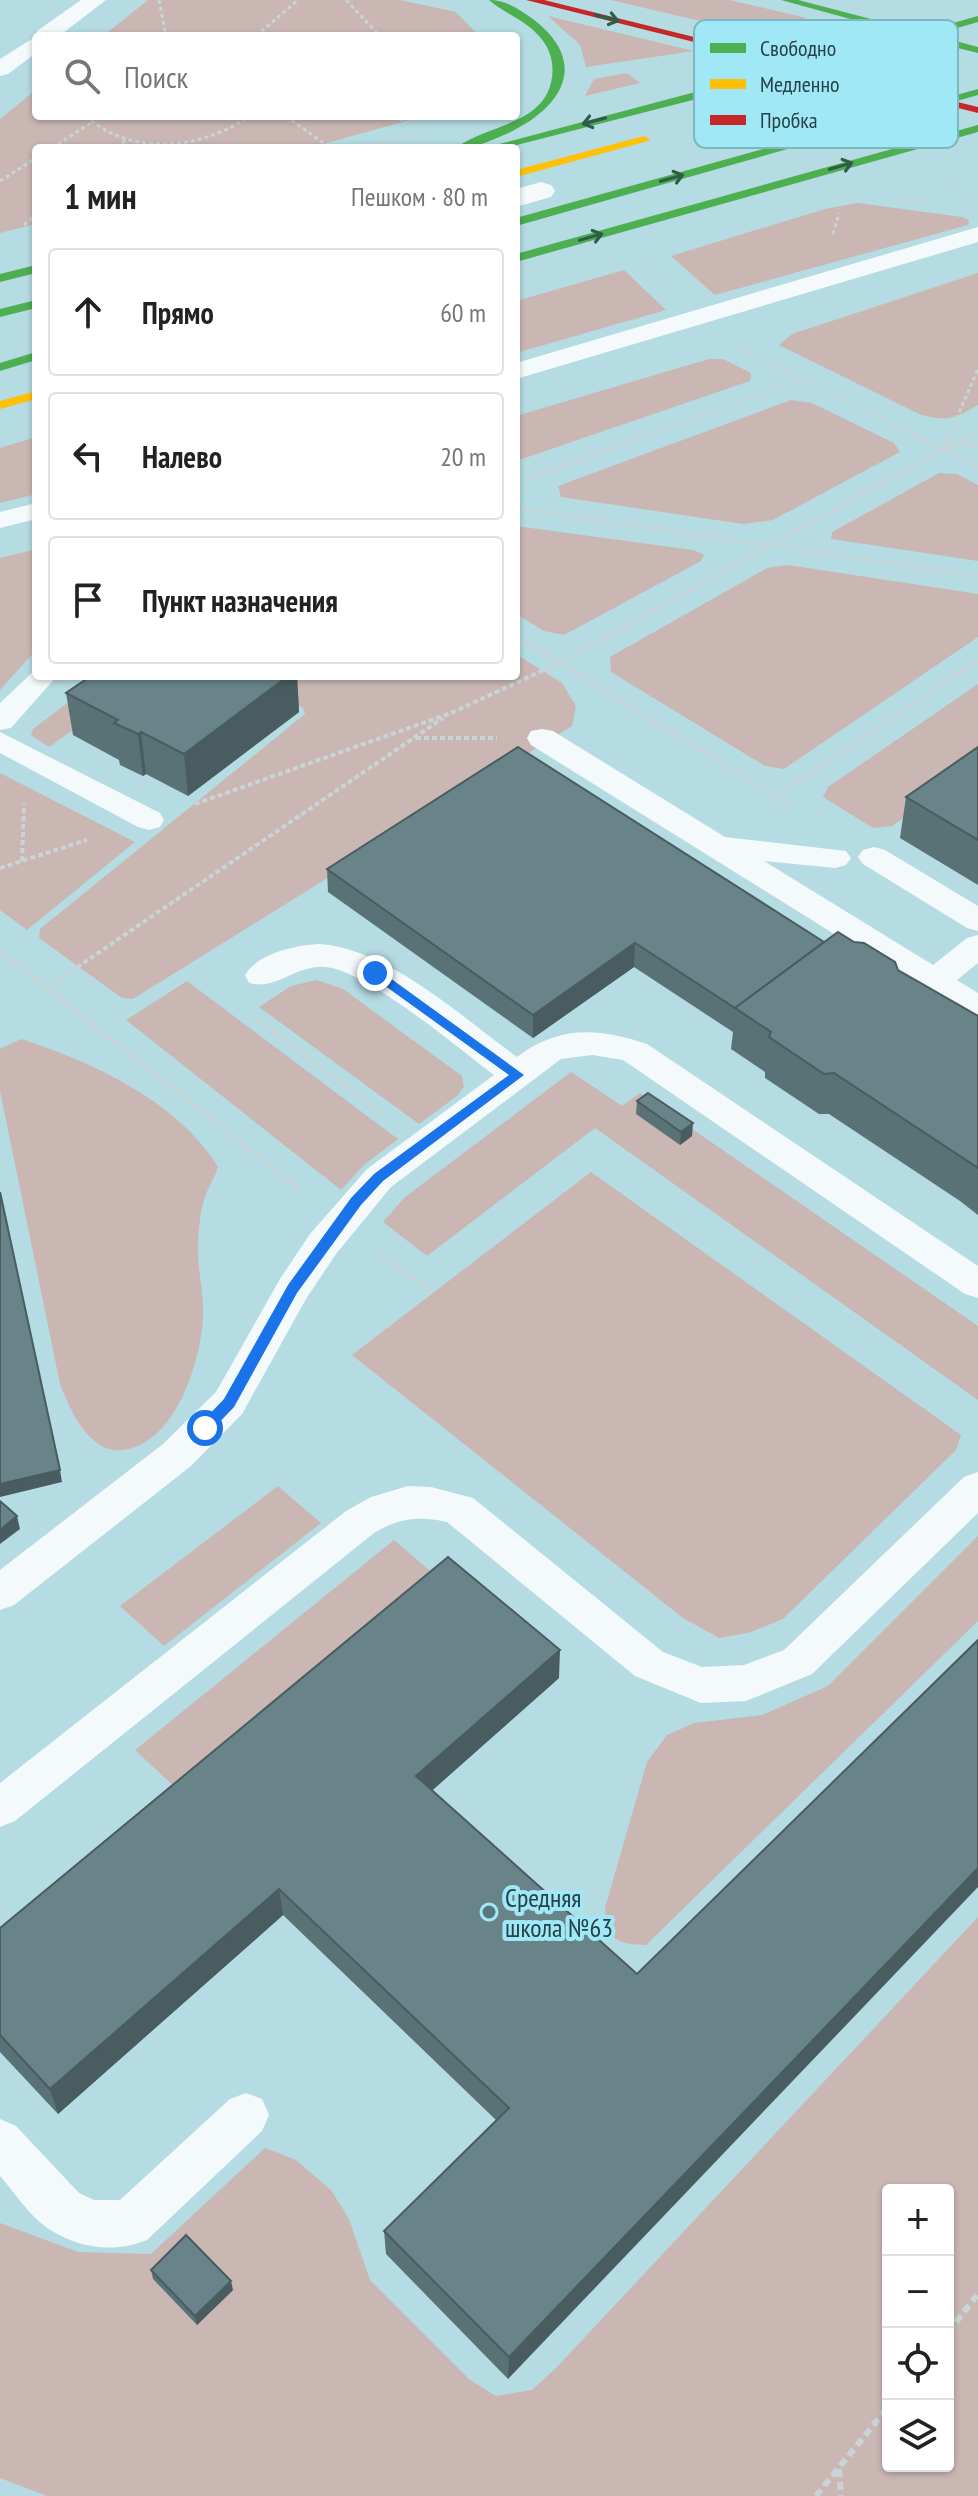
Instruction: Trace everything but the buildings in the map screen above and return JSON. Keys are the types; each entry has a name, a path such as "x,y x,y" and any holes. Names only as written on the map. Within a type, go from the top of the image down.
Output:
{"main road":[{"path":"471,144 508,128 551,100 560,76 558,52 551,42 519,13 494,0"},
{"path":"531,0 694,40"},
{"path":"786,0 867,20"},
{"path":"958,25 978,19"},
{"path":"958,43 978,49"},
{"path":"958,54 978,49"},
{"path":"958,98 978,92"},
{"path":"507,144 694,96"},
{"path":"958,105 978,110"},
{"path":"958,134 978,128"},
{"path":"522,185 670,132"},
{"path":"520,221 779,148"},
{"path":"520,257 907,148"},
{"path":"522,185 565,219 557,247"},
{"path":"0,278 32,270"},
{"path":"0,313 32,305"},
{"path":"0,367 32,357"},
{"path":"0,405 32,396"}],"lane":[{"path":"51,32 95,0"},
{"path":"0,69 32,46"},
{"path":"520,370 978,234"},
{"path":"0,520 32,512"},
{"path":"0,721 38,680"},
{"path":"542,738 978,1008"},
{"path":"0,741 149,820"},
{"path":"718,846 835,858"},
{"path":"874,857 978,920"},
{"path":"934,981 978,946"},
{"path":"261,975 289,958 331,956 375,973 518,1075"},
{"path":"0,1593 177,1455 229,1403 293,1289 339,1221 379,1178 549,1051 578,1041 606,1042 635,1052 978,1284"},
{"path":"0,1808 360,1522 385,1506 411,1500 436,1502 459,1509 649,1664 701,1685 746,1683 798,1662 978,1488"},
{"path":"0,2142 62,2210 92,2224 130,2223 246,2115"}],"path":[{"path":"159,0 165,32"},
{"path":"261,32 298,0"},
{"path":"346,0 376,32"},
{"path":"89,120 102,131 127,139 164,143 204,139 227,131 243,120"},
{"path":"292,120 324,144"},
{"path":"403,120 433,125"},
{"path":"58,144 91,123"},
{"path":"121,144 127,139"},
{"path":"0,181 32,161"},
{"path":"940,177 965,196"},
{"path":"890,197 934,204"},
{"path":"733,344 978,467"},
{"path":"944,449 978,369"},
{"path":"520,482 802,379"},
{"path":"0,868 149,820 451,713 559,663 978,430"},
{"path":"944,449 978,444"},
{"path":"520,509 978,576"},
{"path":"520,639 801,812"},
{"path":"776,797 978,660"},
{"path":"47,988 451,713"},
{"path":"416,738 542,738"},
{"path":"0,951 433,1293"},
{"path":"245,1011 424,1144"},
{"path":"951,2328 978,2294"},
{"path":"816,2496 882,2414"},
{"path":"839,2468 841,2496"}],"shaded area":[{"path":"148,0 400,0 456,12 475,32 108,32"},
{"path":"610,0 729,0 807,18 802,20 696,20"},
{"path":"548,16 694,51 586,67 580,45"},
{"path":"627,73 640,83 585,96 594,79"},
{"path":"32,93 32,120 410,120 323,144 32,144 32,225 0,233 0,119"},
{"path":"858,203 969,220 968,225 715,295 671,256 825,209"},
{"path":"624,270 666,310 520,352 520,300"},
{"path":"978,273 978,405 956,416 936,418 919,414 779,345 792,334"},
{"path":"709,359 723,359 751,373 750,381 520,460 520,415"},
{"path":"791,400 812,403 894,443 900,452 773,520 743,524 561,497 558,486"},
{"path":"32,438 32,495 0,503 0,448"},
{"path":"939,473 957,474 978,485 978,561 831,539 832,532"},
{"path":"520,527 693,550 704,555 701,561 564,635 544,631 520,616"},
{"path":"32,550 32,654 0,690 0,558"},
{"path":"788,565 978,594 978,637 784,769 765,766 611,672 610,657 767,568"},
{"path":"520,657 562,683 576,706 572,726 133,999 122,998 39,938 40,929 305,714 303,708 247,680 520,680"},
{"path":"978,684 978,764 892,826 873,828 823,797 828,787"},
{"path":"86,689 112,702 49,747 31,735 33,729"},
{"path":"0,773 135,842 27,930 0,910"},
{"path":"317,980 343,989 462,1076 464,1087 457,1096 419,1124 259,1007 291,986"},
{"path":"187,981 398,1139 364,1165 341,1190 126,1020"},
{"path":"21,1039 76,1059 131,1087 181,1123 218,1167 204,1200 200,1219 198,1253 203,1317 191,1377 171,1417 157,1433 141,1444 123,1450 100,1445 90,1437 75,1417 60,1384 0,1091 0,1049"},
{"path":"571,1072 622,1106 640,1093 978,1326 978,1400 595,1128 427,1256 383,1222 405,1197"},
{"path":"591,1172 961,1435 956,1450 783,1619 748,1633 719,1638 683,1618 352,1355"},
{"path":"278,1486 321,1523 164,1646 120,1606"},
{"path":"978,1536 978,1621 646,1945 615,1938 608,1927 605,1908 647,1762 667,1735 694,1723 762,1715 828,1686"},
{"path":"394,1540 448,1586 191,1802 135,1750"},
{"path":"978,1917 978,2496 47,2496 0,2478 0,2223 78,2252 151,2254 265,2148 296,2160 331,2190 349,2219 370,2280 470,2380 496,2396 532,2390"}],"traffic: fast":[{"path":"471,144 532,116 550,100 557,82 556,54 550,42 531,22 494,0"},
{"path":"786,0 863,20"},
{"path":"958,25 978,19"},
{"path":"958,45 978,50"},
{"path":"958,98 978,92"},
{"path":"507,144 694,96"},
{"path":"958,134 978,128"},
{"path":"520,221 779,148"},
{"path":"520,257 907,148"},
{"path":"0,278 32,270"},
{"path":"0,313 32,305"},
{"path":"0,367 32,357"}],"traffic: slow":[{"path":"520,173 644,139"},
{"path":"0,405 32,396"}],"traffic: jam":[{"path":"531,0 694,40"},
{"path":"958,105 978,110"}],"place":[{"name":"Средняя школа №63","path":"489,1912"}],"route":[{"path":"205,1428 229,1403 293,1289 356,1201 379,1178 518,1075 375,973"}]}
